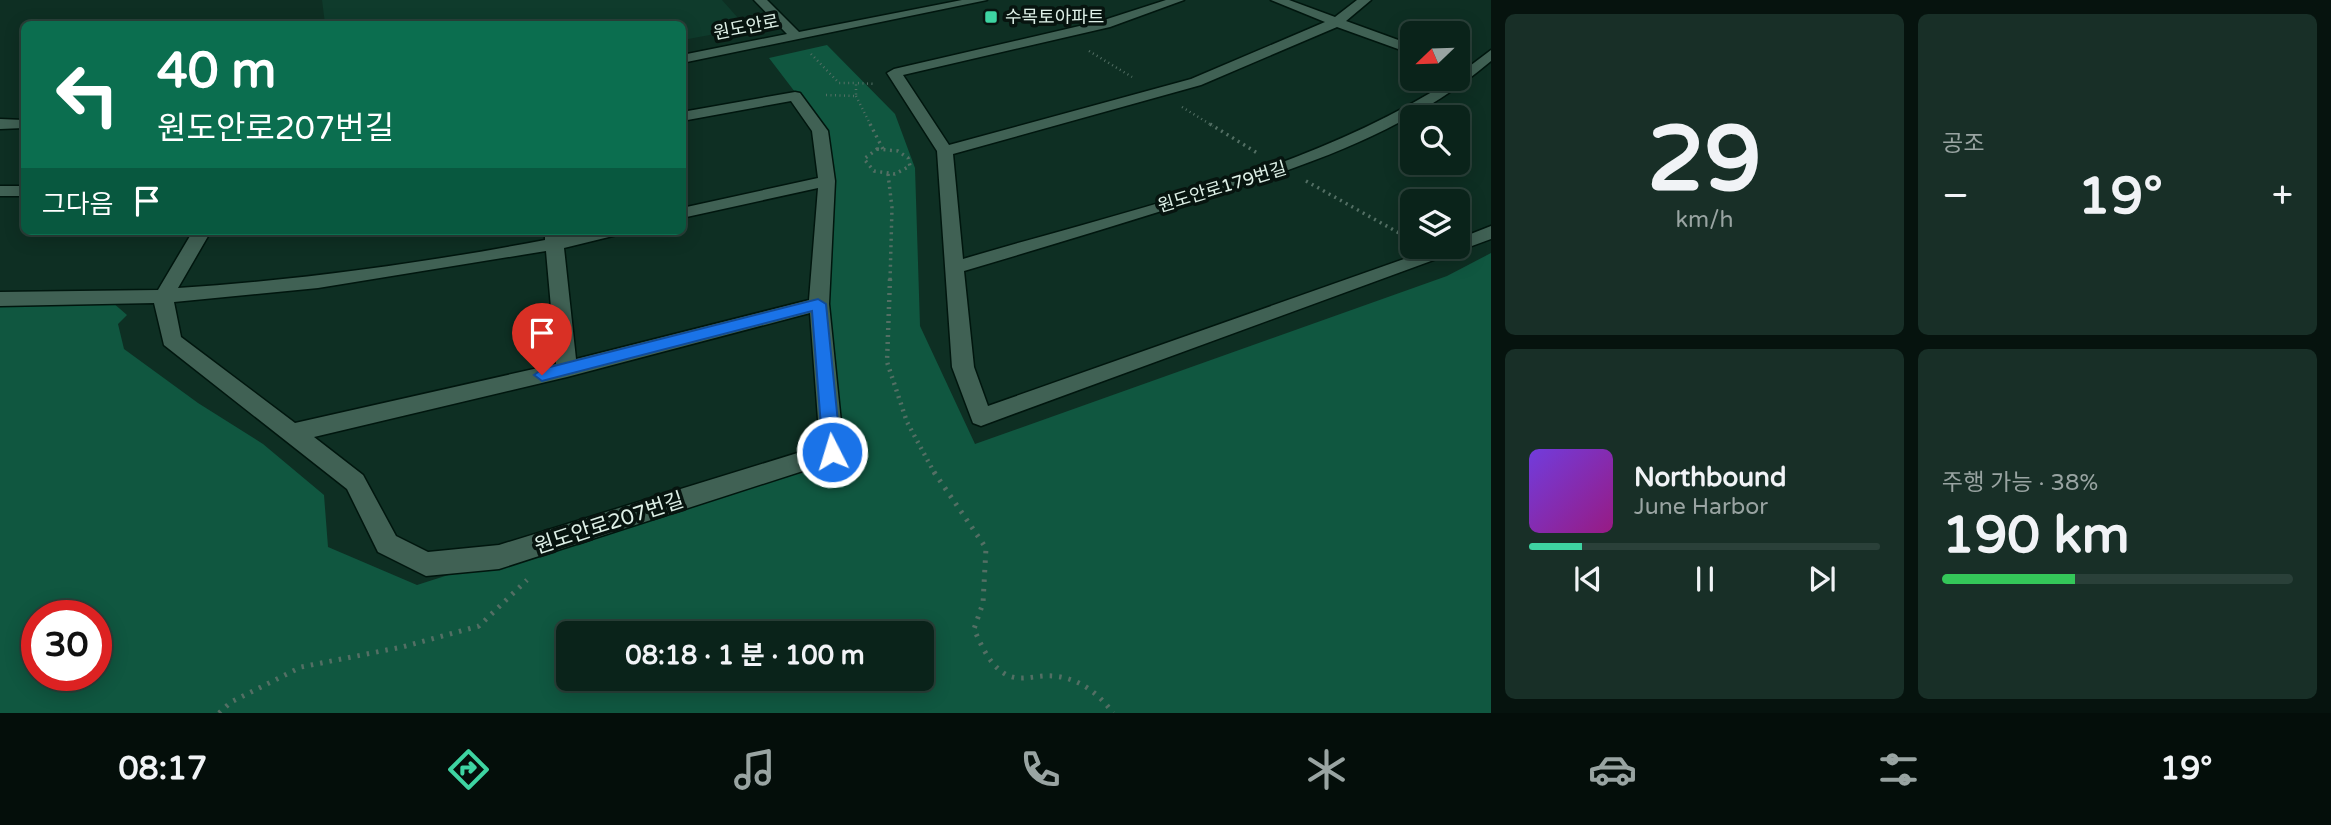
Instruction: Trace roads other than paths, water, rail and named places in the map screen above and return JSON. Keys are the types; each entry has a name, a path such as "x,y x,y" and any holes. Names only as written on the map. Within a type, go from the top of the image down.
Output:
{"street":[{"path":"760,0 801,42"},
{"name":"원도안로","path":"686,58 801,42 981,0"},
{"path":"1178,0 1084,30 894,74 945,150 957,267 963,367 981,417 1421,259"},
{"path":"1277,0 1400,46"},
{"path":"945,150 1196,82 1337,22 1365,0"},
{"name":"원도안로179번길","path":"1470,66 1491,54"},
{"path":"1470,71 1491,79"},
{"name":"원도안로179번길","path":"957,267 1298,163 1421,105 1438,91"},
{"name":"원도안로207번길","path":"163,297 171,340 355,482 387,544 426,564 499,557 557,541 832,452 818,304 827,181 820,131 795,96 686,116"},
{"path":"0,124 21,124"},
{"path":"686,212 827,181"},
{"path":"0,191 21,191"},
{"path":"1470,241 1491,232"},
{"path":"163,297 200,235"},
{"path":"0,299 86,302 353,278 578,235"},
{"path":"554,238 567,369"},
{"path":"293,433 567,369 818,304"}],"place":[{"name":"수목토아파트","path":"991,17"}]}
